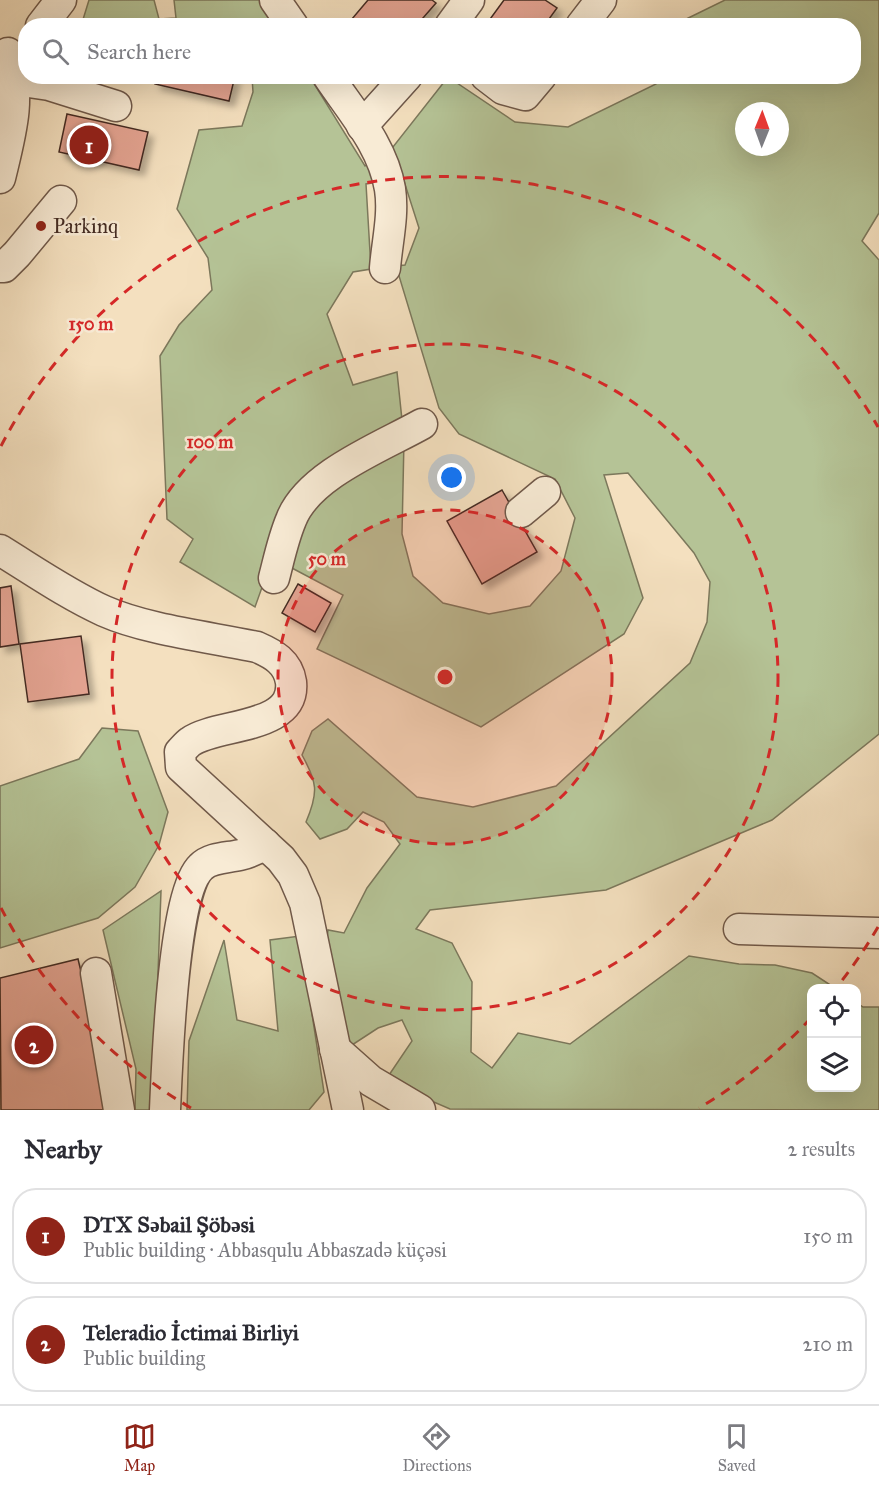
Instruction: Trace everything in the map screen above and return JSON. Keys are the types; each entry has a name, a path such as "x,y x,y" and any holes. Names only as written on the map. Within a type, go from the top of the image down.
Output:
{"street":[{"path":"47,18 61,0"},
{"path":"275,0 287,18"},
{"path":"456,18 470,0"},
{"path":"587,18 601,0"},
{"path":"0,178 11,132 12,58"},
{"path":"48,84 116,106"},
{"path":"333,84 382,161 390,190 390,219 385,268"},
{"path":"362,126 400,84"},
{"path":"496,84 503,89 525,95 534,84"},
{"path":"0,267 4,267 18,254 61,201"},
{"path":"274,578 291,518 309,491 330,475 422,424"},
{"path":"521,512 544,492"},
{"path":"0,550 74,596 106,612 130,620 257,647 275,655 290,677 291,690 283,707 257,723 217,732 191,741 180,752 181,767 195,783 265,844 293,875 305,903 348,1110"},
{"path":"165,1110 169,1041 183,908 191,881 201,866 222,857 239,856 265,844"},
{"path":"739,929 879,933"},
{"path":"96,974 118,1110"},
{"path":"335,1049 371,1081 420,1110"}],"green space":[{"path":"89,0 154,0 159,18 83,18"},
{"path":"174,0 260,0 272,18 176,18"},
{"path":"725,0 879,0 879,213 862,241 879,260 879,734 772,820 606,890 430,910 416,929 452,943 472,982 471,1052 492,1068 518,1033 570,1044 689,956 739,964 775,965 812,973 829,984 807,984 807,1092 861,1092 861,1006 879,1007 879,1110 450,1109 385,1081 412,1041 402,1020 378,1028 349,1047 326,946 328,930 344,933 367,888 400,844 384,822 363,812 347,829 320,839 306,822 313,803 314,787 311,773 302,755 312,731 328,719 417,797 473,807 556,786 690,663 707,622 710,582 694,553 628,473 604,475 643,598 624,634 481,727 317,649 343,595 290,567 296,524 316,497 404,440 402,534 413,576 443,603 489,614 530,606 561,571 575,518 555,479 459,434 439,408 396,266 405,265 419,228 403,178 366,184 371,269 353,272 327,314 353,385 397,372 402,420 308,484 270,565 255,607 180,562 193,539 167,519 160,356 179,325 212,290 208,258 177,209 199,130 242,126 253,92 252,84 314,84 365,166 393,147 442,84 458,84 515,122 568,127 656,84 861,84 861,18 688,18"},
{"path":"102,728 138,731 168,812 159,845 135,887 98,918 0,948 0,786 79,759"},
{"path":"161,891 153,1110 135,1110 136,1069 103,930"},
{"path":"300,936 324,1092 309,1110 187,1110 189,1041 224,940 237,1020 278,1031 270,940"}],"building":[{"path":"368,0 432,0 436,3 423,18 353,18"},
{"path":"504,0 545,0 557,8 550,18 491,18"},
{"path":"155,84 233,84 229,101"},
{"path":"67,114 148,132 139,170 59,152"},
{"path":"502,490 537,552 482,584 447,521"},
{"path":"298,584 331,603 315,632 282,613"},
{"path":"11,586 19,644 0,647 0,588"},
{"path":"81,636 89,694 28,702 20,644"},
{"path":"78,959 114,1110 1,1110 0,978"}],"place":[{"name":"DTX Səbail Şöbəsi","path":"89,145"},
{"name":"Parkinq","path":"41,226"},
{"name":"Teleradio İctimai Birliyi","path":"34,1045"}]}
